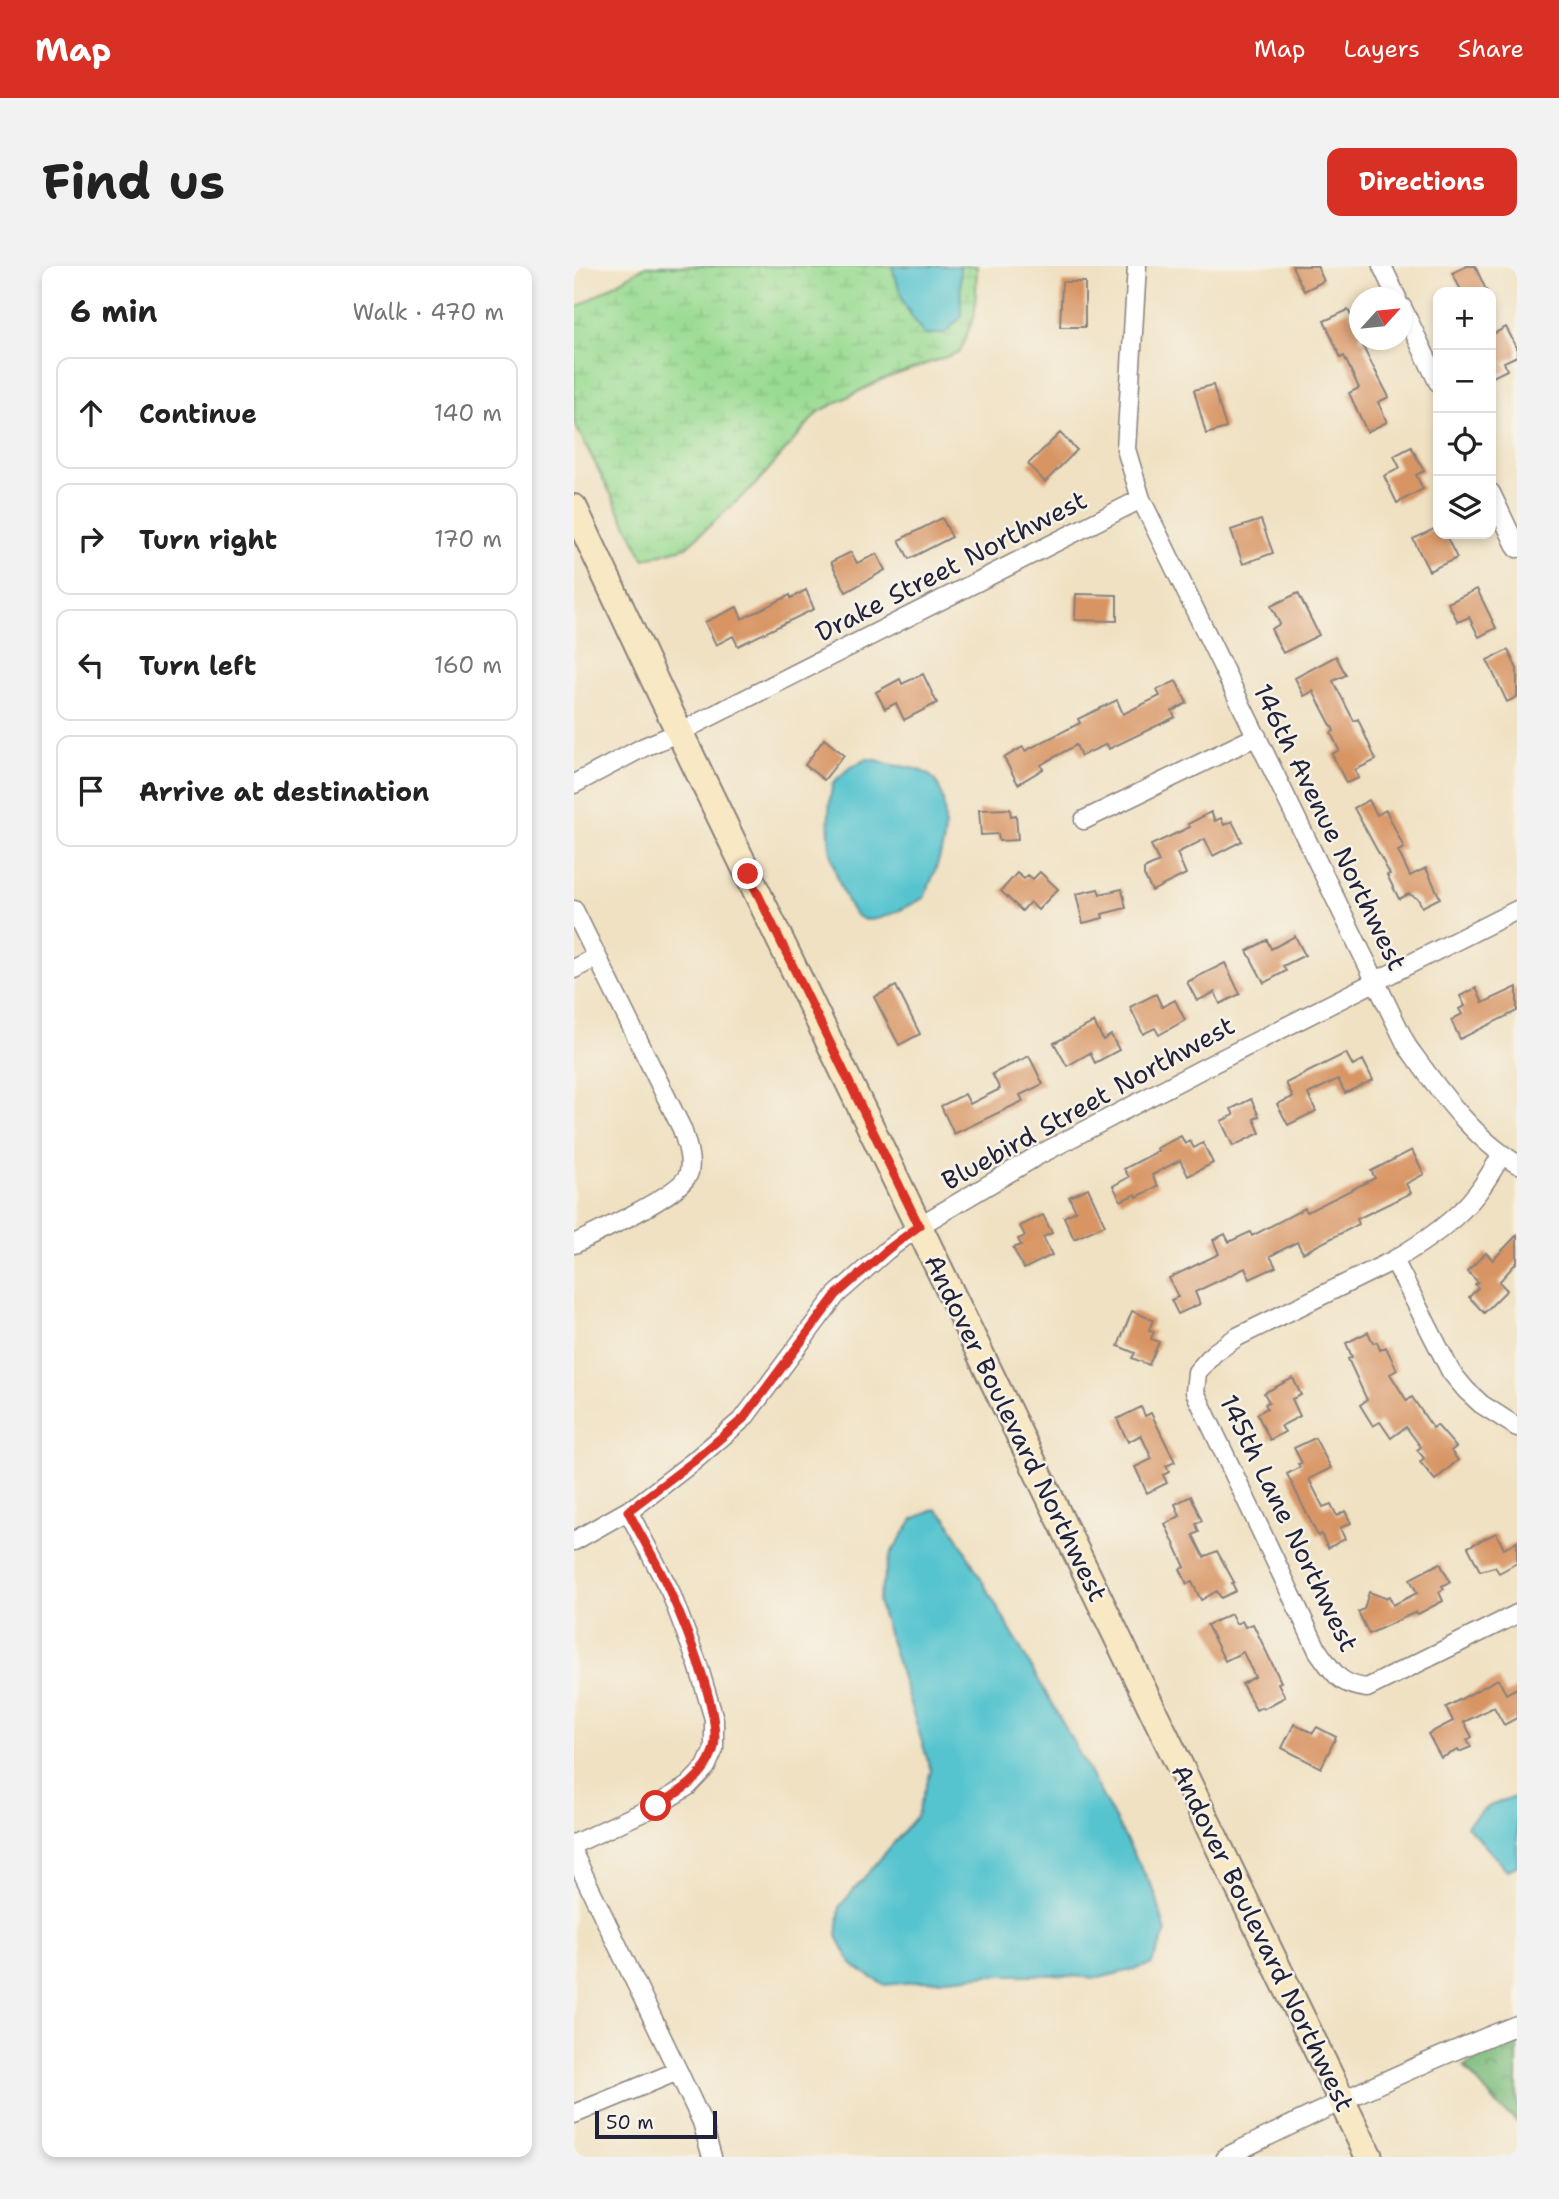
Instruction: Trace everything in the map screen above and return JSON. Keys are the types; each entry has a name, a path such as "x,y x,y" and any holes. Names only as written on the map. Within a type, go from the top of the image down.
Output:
{"street":[{"path":"1137,266 1126,449 1141,499"},
{"path":"1382,266 1392,287"},
{"path":"1412,328 1433,372"},
{"name":"Drake Street Northwest","path":"574,784 1141,499"},
{"name":"146th Avenue Northwest","path":"1141,499 1407,1046 1444,1097 1510,1159"},
{"path":"1496,504 1517,548"},
{"name":"Andover Boulevard Northwest","path":"574,508 1369,2157"},
{"path":"1084,820 1257,736"},
{"path":"574,909 682,1129 689,1155 689,1173 685,1181 671,1193 574,1244"},
{"name":"Bluebird Street Northwest","path":"574,1541 628,1511 694,1461 744,1418 836,1295 919,1226 1037,1156 1204,1068 1517,910"},
{"path":"574,969 597,957"},
{"path":"1510,1159 1453,1219 1394,1260 1451,1372 1481,1404 1517,1427"},
{"name":"145th Lane Northwest","path":"1394,1260 1237,1337 1214,1353 1197,1372 1195,1392 1318,1651 1338,1679 1354,1687 1367,1688 1517,1614"},
{"path":"574,1844 656,1806 688,1786 706,1767 714,1749 714,1719 698,1665 670,1591 628,1511"},
{"path":"574,1855 702,2122 712,2157"},
{"path":"1226,2157 1341,2099 1442,2054 1517,2025"},
{"path":"574,2114 678,2071"}],"green space":[{"path":"646,266 977,266 975,313 960,352 881,380 818,412 757,483 686,547 644,559 574,422 574,309"},
{"path":"1517,2040 1517,2122 1499,2107 1464,2066"}],"water":[{"path":"892,266 960,266 961,317 945,333 924,335 904,304"},
{"path":"867,759 916,769 929,775 940,790 945,822 939,858 924,898 894,913 870,920 856,915 847,902 834,867 829,826 833,783 849,768"},
{"path":"936,1509 947,1519 1155,1893 1166,1932 1151,1965 1099,1978 989,1975 884,1985 852,1965 837,1936 840,1906 916,1817 931,1771 878,1601 890,1555 913,1519"},
{"path":"1517,1797 1517,1866 1507,1870 1467,1826 1489,1806"}],"building":[{"path":"1292,266 1317,266 1324,281 1304,291"},
{"path":"1467,266 1475,266 1485,287 1459,287 1452,273"},
{"path":"1062,282 1085,282 1085,327 1060,327"},
{"path":"1348,310 1349,350 1365,350 1389,397 1378,402 1387,422 1367,432 1349,393 1359,388 1324,321"},
{"path":"1506,327 1517,348 1517,356 1504,362 1507,370 1496,376 1496,350 1496,332"},
{"path":"1213,385 1226,428 1206,434 1194,390"},
{"path":"1060,433 1077,450 1045,482 1028,464"},
{"path":"1411,447 1424,471 1416,475 1423,489 1397,503 1384,476 1400,468 1394,456"},
{"path":"942,518 952,537 909,559 899,540"},
{"path":"1261,520 1273,553 1243,564 1231,530"},
{"path":"1433,529 1433,539 1448,539 1457,558 1429,571 1413,539"},
{"path":"851,552 857,563 877,554 885,570 846,592 831,562"},
{"path":"1477,589 1496,628 1479,637 1469,617 1458,622 1448,603"},
{"path":"806,590 814,609 738,646 733,636 716,645 705,622 737,607 742,619"},
{"path":"1298,593 1319,635 1283,653 1271,629 1280,624 1271,606"},
{"path":"1076,594 1117,595 1117,621 1075,620"},
{"path":"1508,650 1517,669 1517,697 1507,702 1487,660"},
{"path":"1336,656 1346,675 1333,681 1354,721 1358,719 1376,760 1355,770 1359,778 1346,783 1332,754 1339,750 1331,733 1334,731 1313,691 1304,696 1295,678"},
{"path":"923,674 937,703 904,720 896,703 885,709 876,692 900,679 902,684"},
{"path":"1176,681 1187,703 1172,711 1175,717 1109,749 1107,744 1081,756 1076,745 1041,765 1043,769 1018,784 1004,758 1023,747 1025,751 1080,723 1078,719 1117,700 1123,714 1160,696 1157,690"},
{"path":"824,739 844,755 824,780 805,765"},
{"path":"1369,800 1377,815 1386,810 1404,848 1398,851 1410,876 1426,868 1440,898 1422,907 1418,899 1409,894 1399,899 1387,875 1390,874 1354,808"},
{"path":"1010,809 1011,816 1016,815 1018,840 999,841 998,834 981,835 979,810"},
{"path":"1211,812 1215,821 1221,818 1224,825 1232,821 1242,841 1213,856 1205,839 1177,853 1186,874 1152,891 1144,875 1144,869 1159,862 1151,845 1190,827 1188,824"},
{"path":"1040,872 1058,889 1038,910 1030,902 1022,911 1001,891 1017,873 1024,879 1028,875 1033,879"},
{"path":"1098,889 1100,894 1122,889 1126,908 1102,914 1103,918 1083,923 1076,894"},
{"path":"1295,936 1305,955 1283,966 1286,971 1264,983 1247,951 1267,940 1271,949"},
{"path":"1225,963 1240,994 1220,1004 1215,992 1197,1001 1187,982"},
{"path":"896,986 920,1034 899,1045 874,997"},
{"path":"1517,987 1517,1011 1460,1039 1451,1020 1462,1014 1459,1009 1465,1006 1460,996 1476,988 1483,1003"},
{"path":"1156,994 1162,1007 1175,1000 1185,1020 1159,1035 1155,1028 1143,1034 1130,1007"},
{"path":"1094,1022 1103,1040 1111,1035 1119,1050 1095,1063 1090,1053 1067,1066 1054,1043"},
{"path":"1346,1053 1353,1066 1363,1060 1373,1080 1345,1093 1338,1079 1308,1094 1316,1111 1288,1125 1277,1104 1293,1097 1286,1083"},
{"path":"1029,1056 1043,1084 1020,1095 1023,1101 954,1134 941,1106 965,1094 970,1104 1000,1089 992,1074"},
{"path":"1251,1099 1259,1116 1254,1119 1260,1133 1233,1146 1221,1121 1234,1115 1231,1109"},
{"path":"1181,1136 1185,1144 1190,1141 1194,1148 1203,1143 1213,1163 1188,1176 1180,1160 1152,1175 1158,1186 1137,1197 1136,1194 1121,1201 1113,1186 1129,1177 1124,1169"},
{"path":"1412,1150 1424,1174 1406,1184 1411,1193 1357,1219 1359,1224 1303,1253 1297,1242 1270,1256 1276,1267 1250,1279 1245,1268 1195,1292 1200,1304 1178,1314 1171,1300 1178,1297 1169,1278 1219,1254 1213,1240 1225,1234 1229,1242 1250,1232 1252,1236 1305,1208 1307,1212 1375,1178 1371,1171"},
{"path":"1088,1188 1105,1225 1074,1239 1064,1217 1076,1211 1069,1197"},
{"path":"1043,1215 1052,1233 1043,1237 1052,1255 1024,1269 1013,1248 1021,1245 1018,1239 1025,1236 1020,1226"},
{"path":"1517,1235 1517,1262 1499,1282 1507,1290 1484,1313 1469,1297 1478,1288 1475,1284 1478,1282 1467,1271 1486,1253 1493,1260"},
{"path":"1132,1311 1153,1320 1149,1330 1154,1331 1151,1339 1159,1342 1149,1365 1132,1358 1135,1353 1118,1346"},
{"path":"1368,1332 1380,1350 1386,1347 1397,1370 1390,1374 1407,1401 1412,1397 1433,1428 1437,1425 1456,1447 1451,1451 1458,1460 1435,1480 1420,1462 1424,1458 1417,1450 1421,1447 1406,1427 1391,1438 1380,1422 1373,1426 1360,1405 1367,1400 1348,1359 1352,1357 1346,1343"},
{"path":"1293,1378 1301,1395 1292,1399 1300,1416 1281,1426 1285,1432 1270,1440 1257,1414 1267,1408 1265,1404 1269,1402 1264,1393"},
{"path":"1141,1407 1145,1416 1151,1413 1175,1462 1166,1466 1169,1472 1163,1475 1167,1483 1147,1493 1135,1467 1152,1459 1141,1435 1128,1442 1117,1419"},
{"path":"1315,1438 1331,1468 1309,1479 1323,1507 1331,1504 1337,1516 1345,1511 1351,1523 1340,1528 1345,1539 1328,1548 1321,1534 1318,1536 1287,1474 1302,1463 1294,1448"},
{"path":"1191,1496 1202,1521 1196,1524 1199,1532 1193,1535 1204,1557 1217,1551 1234,1582 1232,1583 1236,1591 1221,1598 1217,1591 1201,1600 1192,1582 1187,1584 1180,1569 1185,1567 1165,1524 1180,1516 1175,1504"},
{"path":"1496,1533 1504,1549 1517,1542 1517,1563 1499,1573 1495,1567 1480,1571 1468,1547"},
{"path":"1440,1563 1450,1582 1442,1586 1444,1589 1439,1592 1443,1601 1369,1634 1358,1612 1364,1609 1369,1592 1385,1598 1389,1596 1393,1605 1417,1593 1410,1579"},
{"path":"1231,1614 1236,1624 1242,1621 1245,1627 1253,1624 1281,1682 1278,1683 1285,1697 1263,1709 1262,1707 1256,1710 1242,1684 1255,1677 1243,1652 1225,1661 1207,1625"},
{"path":"1498,1679 1506,1694 1517,1688 1517,1718 1504,1725 1494,1707 1464,1722 1472,1737 1467,1740 1471,1747 1441,1758 1428,1734 1453,1721 1446,1707"},
{"path":"1294,1724 1313,1733 1317,1727 1336,1737 1321,1768 1282,1748"}],"route":[{"path":"656,1806 688,1786 706,1767 714,1749 714,1719 698,1665 670,1591 628,1511 694,1461 744,1418 836,1295 919,1226 748,874"}]}
